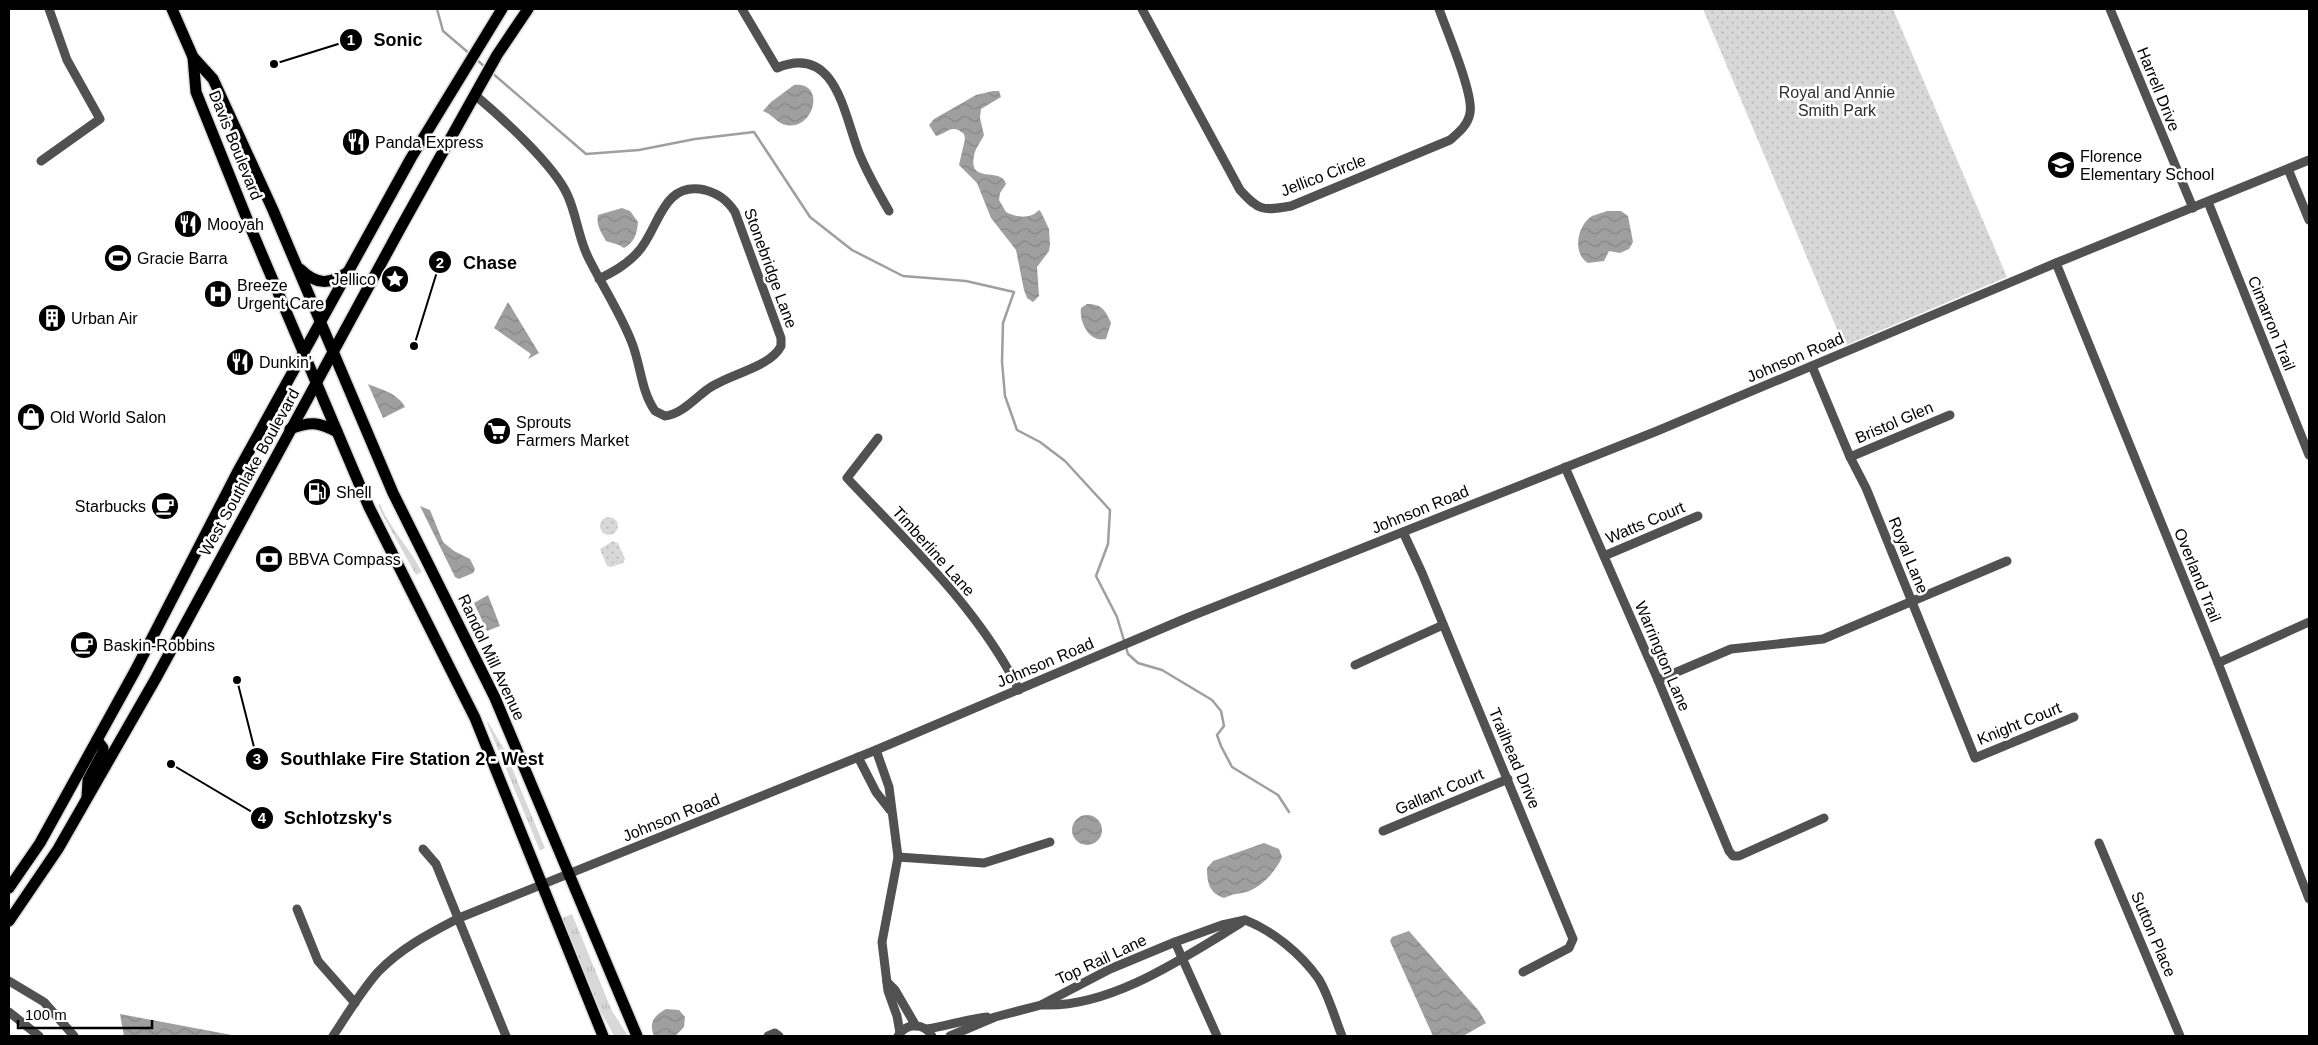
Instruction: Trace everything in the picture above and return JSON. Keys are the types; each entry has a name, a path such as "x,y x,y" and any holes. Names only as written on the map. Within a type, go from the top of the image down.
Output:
{"main road":[{"name":"Davis Boulevard","path":"172,9 193,57 213,79 333,350"},
{"name":"West Southlake Boulevard","path":"9,888 40,843 135,671 206,530 411,158 484,35 502,9"},
{"name":"West Southlake Boulevard","path":"9,921 58,849 156,678 333,350 477,90 497,55 528,9"},
{"name":"Davis Boulevard","path":"193,57 196,92 317,381"},
{"path":"296,265 310,279 320,282 340,277 349,271"},
{"name":"Randol Mill Avenue","path":"333,350 393,493 495,698 637,1036"},
{"path":"317,381 369,507 476,718 604,1036"},
{"path":"290,429 306,423 325,425 337,432"},
{"path":"135,671 156,678"},
{"path":"87,799 88,780 103,752 103,748 97,740"}],"street":[{"path":"41,161 100,118 67,60 49,9"},
{"path":"742,9 777,68 788,63 813,65 822,70 831,80 838,93 859,154 889,211"},
{"name":"Jellico Circle","path":"1142,9 1240,190 1254,205 1272,210 1291,206 1450,140 1464,128 1471,112 1468,92 1439,9"},
{"name":"Harrell Drive","path":"2110,9 2193,208"},
{"name":"Stonebridge Lane","path":"477,90 558,179 567,195 581,242 599,279 632,342 649,401 655,411 660,415 671,416 709,387 770,358 782,346 781,338 735,212 723,198 716,194 695,189 671,198 659,214 651,234 638,253 615,271 599,279"},
{"name":"Johnson Road","path":"333,1036 378,973 400,952 420,938 459,918 876,750 1136,639 1565,467 2309,160"},
{"path":"2288,168 2309,220"},
{"name":"Cimarron Trail","path":"2208,202 2309,455"},
{"name":"Overland Trail","path":"2056,263 2218,663 2309,899"},
{"name":"Royal Lane","path":"1812,366 1850,457 1866,488 1975,758"},
{"name":"Bristol Glen","path":"1850,457 1950,415"},
{"name":"Timberline Lane","path":"878,438 847,478 952,592 1003,658 1019,690"},
{"name":"Warrington Lane","path":"1565,467 1733,856 1739,856 1824,818"},
{"name":"Watts Court","path":"1604,556 1698,516"},
{"name":"Trailhead Drive","path":"1403,532 1508,779 1573,939 1569,948 1523,972"},
{"path":"1658,680 1731,649 1823,639 2007,561"},
{"path":"2218,663 2309,622"},
{"path":"1355,665 1443,625"},
{"name":"Knight Court","path":"1975,758 2074,717"},
{"path":"876,750 889,787 898,857 882,942 887,982 897,1016 899,1035"},
{"path":"858,757 876,792 891,810"},
{"name":"Gallant Court","path":"1383,831 1508,779"},
{"path":"898,857 984,863 1050,842"},
{"name":"Sutton Place","path":"2099,843 2180,1036"},
{"path":"423,849 436,864 506,1036"},
{"path":"297,909 318,961 355,1003"},
{"path":"1245,920 1256,924 1291,949 1318,979 1342,1036"},
{"name":"Top Rail Lane","path":"950,1036 995,1017 1041,1005 1110,969 1175,942 1222,925 1245,920"},
{"name":"Top Rail Lane","path":"1041,1005 1062,1006 1121,990 1183,959 1245,920"},
{"path":"1175,942 1217,1036"},
{"path":"9,981 44,1002 74,1036"},
{"path":"887,982 895,990 916,1026 929,1033"},
{"path":"9,1012 39,1036"},
{"name":"Top Rail Lane","path":"929,1033 974,1018 995,1017"},
{"path":"899,1035 905,1028 916,1026"},
{"path":"768,1036 775,1032 779,1036"}],"green space":[{"name":"Royal and Annie Smith Park","path":"1703,9 1893,9 2007,277 1844,346"},
{"path":"380,504 389,522 422,572 416,575 382,514 378,505"},
{"path":"609,517 615,520 618,526 615,532 609,535 603,532 600,526 603,520"},
{"path":"613,541 618,543 625,559 623,563 611,567 607,566 600,549"},
{"path":"487,723 505,751 545,848 540,851"},
{"path":"572,914 612,1011 628,1036 614,1036 601,1012 562,918"}],"water":[{"path":"794,85 804,86 810,90 813,97 813,106 810,114 804,121 796,125 786,125 763,111 771,102"},
{"path":"999,91 1001,97 981,109 980,118 984,135 976,150 973,165 980,173 998,176 1003,179 1006,184 1000,193 999,200 1006,212 1024,217 1032,215 1039,210 1049,229 1049,251 1037,267 1039,296 1033,302 1027,298 1024,290 1016,250 991,218 977,183 959,165 965,139 964,134 953,129 936,136 929,125 934,119 976,95"},
{"path":"622,208 630,211 638,222 634,238 624,248 606,241 598,222 598,215"},
{"path":"1607,211 1621,211 1628,216 1633,242 1629,249 1620,253 1609,251 1604,261 1588,263 1583,259 1578,247 1580,232 1587,220 1592,216"},
{"path":"508,302 539,353 528,359 531,354 494,328"},
{"path":"1087,304 1100,307 1107,315 1111,323 1106,339 1095,338 1086,330 1081,308"},
{"path":"368,384 394,395 405,407 383,418"},
{"path":"420,506 430,510 443,542 454,551 470,559 475,569 473,573 459,579 455,577"},
{"path":"488,595 500,626 487,631 474,603"},
{"path":"1087,815 1097,820 1102,830 1097,840 1087,845 1077,840 1072,830 1077,820"},
{"path":"1264,843 1279,849 1282,857 1268,878 1252,890 1224,898 1212,890 1208,882 1207,868 1213,861"},
{"path":"1409,931 1479,1011 1486,1023 1463,1036 1433,1036 1390,941 1392,937"},
{"path":"666,1009 679,1010 685,1017 684,1027 675,1036 654,1036 652,1023"},
{"path":"120,1014 237,1036 124,1036"}],"waterway":[{"path":"437,9 443,31 470,54"},
{"path":"476,59 485,67"},
{"path":"491,72 586,154 639,150 695,139 754,132 810,217 852,250 903,276 966,281 1014,292 1003,323 1002,362 1005,396 1017,430 1040,442 1065,461 1110,510 1108,544 1096,576 1117,617 1128,654 1138,663 1162,670 1212,700 1221,711 1224,726 1217,735 1232,767 1278,795 1289,812"}],"place":[{"name":"Sonic","path":"274,64"},
{"name":"Panda Express","path":"356,142"},
{"name":"Florence Elementary School","path":"2061,165"},
{"name":"Mooyah","path":"188,224"},
{"name":"Gracie Barra","path":"118,258"},
{"name":"Jellico","path":"395,279"},
{"name":"Breeze Urgent Care","path":"218,294"},
{"name":"Urban Air","path":"52,318"},
{"name":"Chase","path":"414,346"},
{"name":"Dunkin'","path":"240,362"},
{"name":"Old World Salon","path":"31,417"},
{"name":"Sprouts Farmers Market","path":"497,431"},
{"name":"Shell","path":"317,492"},
{"name":"Starbucks","path":"165,506"},
{"name":"BBVA Compass","path":"269,559"},
{"name":"Baskin-Robbins","path":"84,645"},
{"name":"Southlake Fire Station 2 - West","path":"237,680"},
{"name":"Schlotzsky's","path":"171,764"}]}
